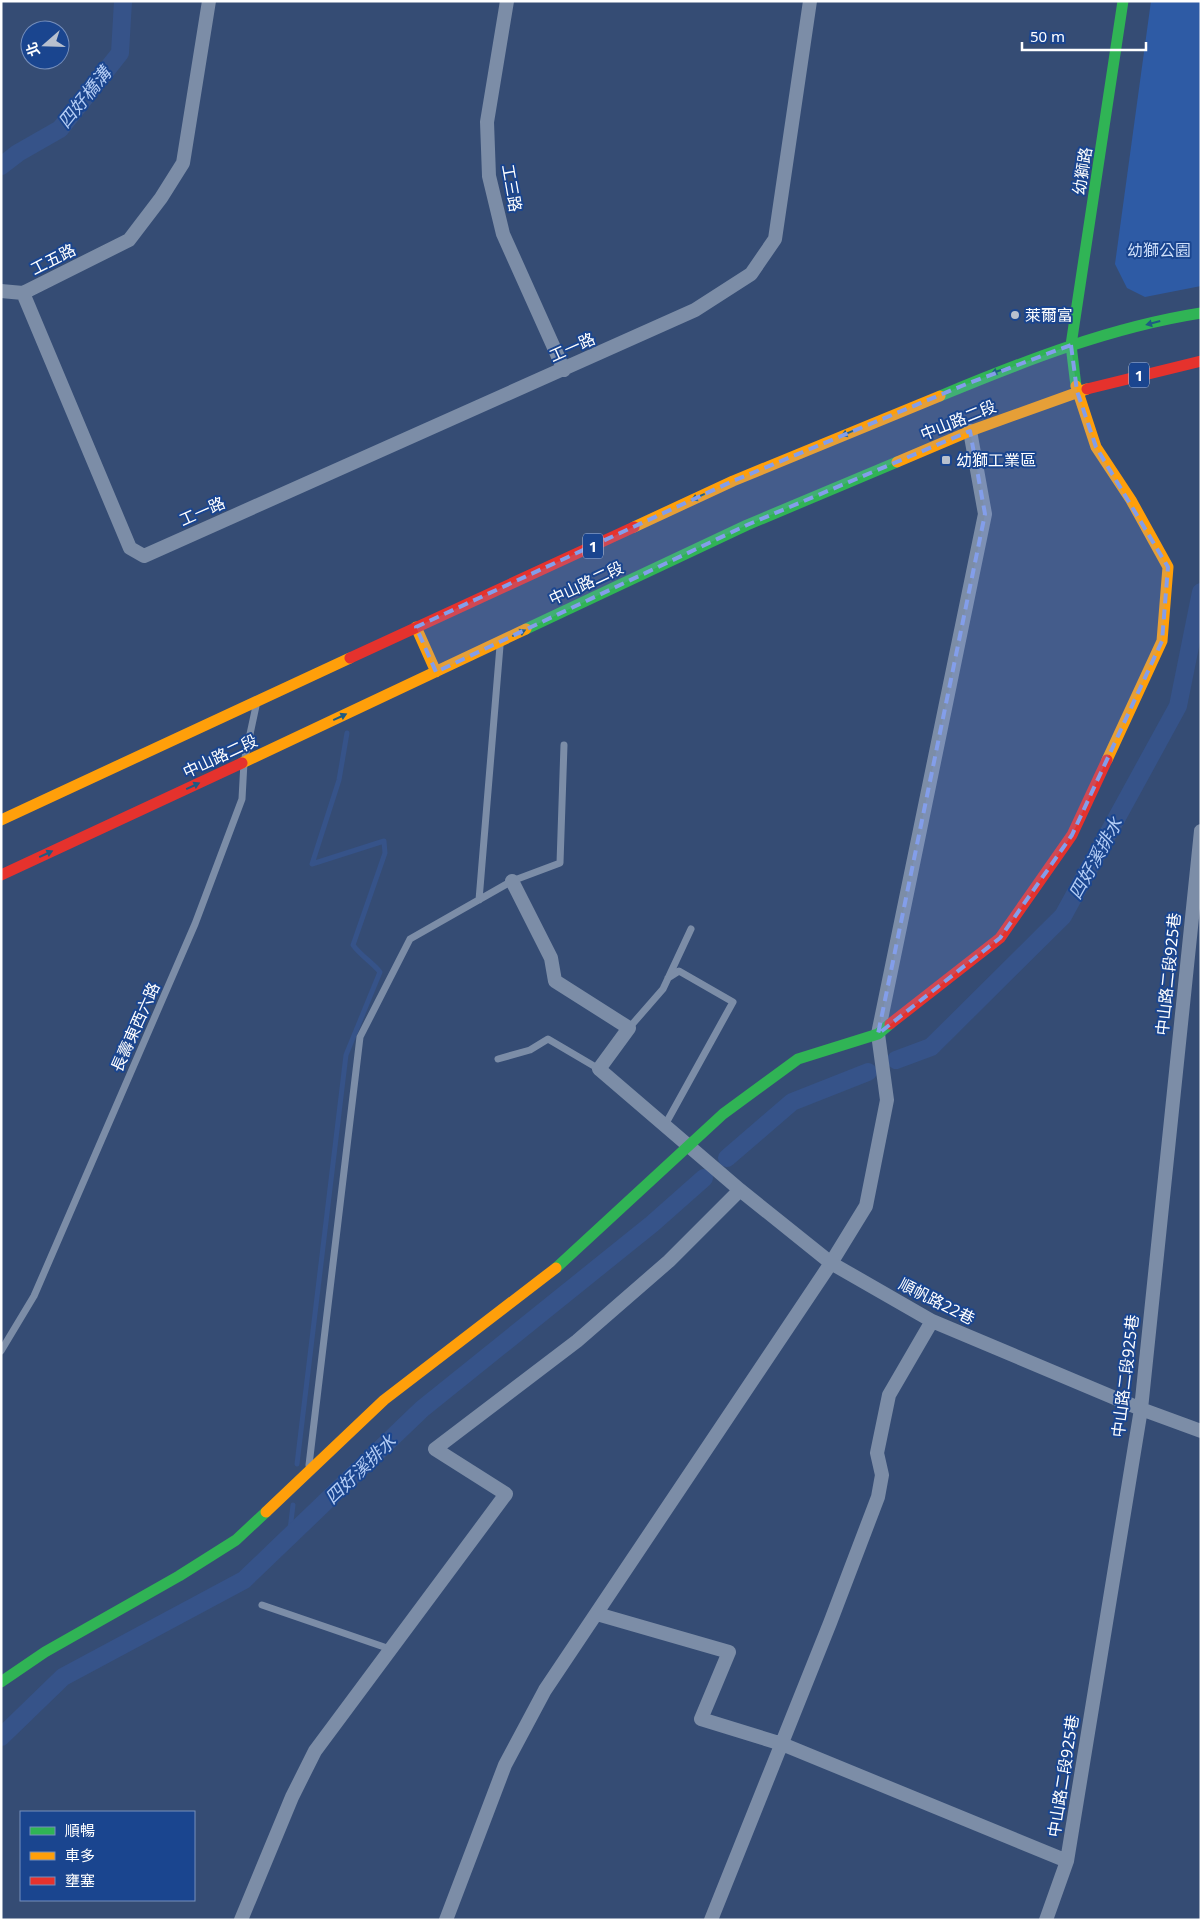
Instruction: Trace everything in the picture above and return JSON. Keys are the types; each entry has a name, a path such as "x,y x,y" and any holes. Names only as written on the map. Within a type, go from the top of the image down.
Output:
{"main road":[{"name":"幼獅路","path":"878,1034 1000,938 1072,835 1162,640 1168,567 1131,500 1096,447 1078,391 1071,345 1123,1"},
{"name":"中山路二段","path":"1,820 733,481 964,385 1071,345 1176,317 1201,313"},
{"name":"中山路二段","path":"1,875 747,525 970,431 1078,391 1124,378 1201,361"},
{"path":"416,628 436,672"},
{"path":"1,1682 45,1652 179,1576 236,1540 384,1400 548,1275 723,1114 798,1059 878,1034"}],"street":[{"name":"工五路","path":"144,556 130,548 23,293 129,240 161,198 183,163 209,1"},
{"name":"工三路","path":"507,1 487,122 489,176 503,234 564,370"},
{"name":"工一路","path":"144,556 696,310 751,274 775,239 810,1"},
{"path":"1,291 23,293"},
{"path":"446,1920 505,1765 545,1690 831,1263 866,1206 887,1100 878,1034 985,514 970,431"},
{"name":"中山路二段925巷","path":"1046,1920 1067,1861 1141,1409 1200,834"},
{"path":"512,881 551,958 554,982 629,1028 599,1069"},
{"name":"順帆路22巷","path":"599,1069 740,1190 831,1263 932,1321 1141,1409 1201,1431"},
{"path":"241,1920 292,1797 315,1751 506,1494 435,1450 577,1340 669,1261 740,1190"},
{"path":"711,1920 878,1497 882,1475 877,1453 889,1395 932,1321"},
{"path":"597,1614 729,1652 701,1719 782,1744 1067,1861"}],"lane":[{"path":"479,900 500,641"},
{"name":"長壽東西六路","path":"1,1351 34,1296 195,924 242,798 244,762 257,701"},
{"path":"308,1472 360,1037 410,939 512,881 560,862 564,745"},
{"path":"629,1028 663,988 691,929"},
{"path":"664,1125 733,1002 679,971 668,978"},
{"path":"498,1059 530,1050 548,1040 599,1069"},
{"path":"262,1605 390,1649"}],"highlighted area":[{"path":"1071,345 1077,391 1096,447 1168,567 1162,641 1072,835 1000,938 878,1034 985,514 970,431 747,525 436,672 416,627 733,481 964,385"}],"green space":[{"name":"幼獅公園","path":"1151,1 1201,1 1201,286 1145,297 1127,288 1115,264"}],"waterway":[{"name":"四好橋溝","path":"1,166 18,153 60,129 120,53 123,1"},
{"name":"四好溪排水","path":"896,1060 931,1047 1063,916 1178,706 1201,592"},
{"path":"297,1464 346,1055 380,972 353,945 385,853 384,841 312,864 339,780 347,733"},
{"name":"四好溪排水","path":"727,1158 792,1102 868,1072"},
{"name":"四好溪排水","path":"1,1737 63,1677 244,1580 422,1409 652,1224 704,1178"},
{"path":"289,1538 293,1505"}],"traffic: fast":[{"path":"1076,386 1071,345 1123,1"},
{"path":"940,396 1036,358 1101,336 1167,319 1201,313"},
{"path":"526,629 747,525 897,462"},
{"path":"556,1268 723,1114 798,1059 878,1034 890,1024"},
{"path":"1,1682 45,1652 179,1576 236,1540 266,1512"}],"traffic: slow":[{"path":"1076,386 1096,447 1131,500 1168,567 1162,641 1107,760"},
{"path":"897,462 970,431 1087,389"},
{"path":"634,527 733,481 940,396"},
{"path":"416,627 436,672"},
{"path":"242,763 526,629"},
{"path":"1,820 350,658"},
{"path":"266,1512 384,1400 556,1268"}],"traffic: jam":[{"path":"1087,389 1201,361"},
{"path":"350,658 634,527"},
{"path":"890,1024 1000,938 1072,835 1107,760"},
{"path":"1,875 242,763"}],"place":[{"name":"萊爾富","path":"1015,315"},
{"name":"幼獅工業區","path":"946,460"}]}
